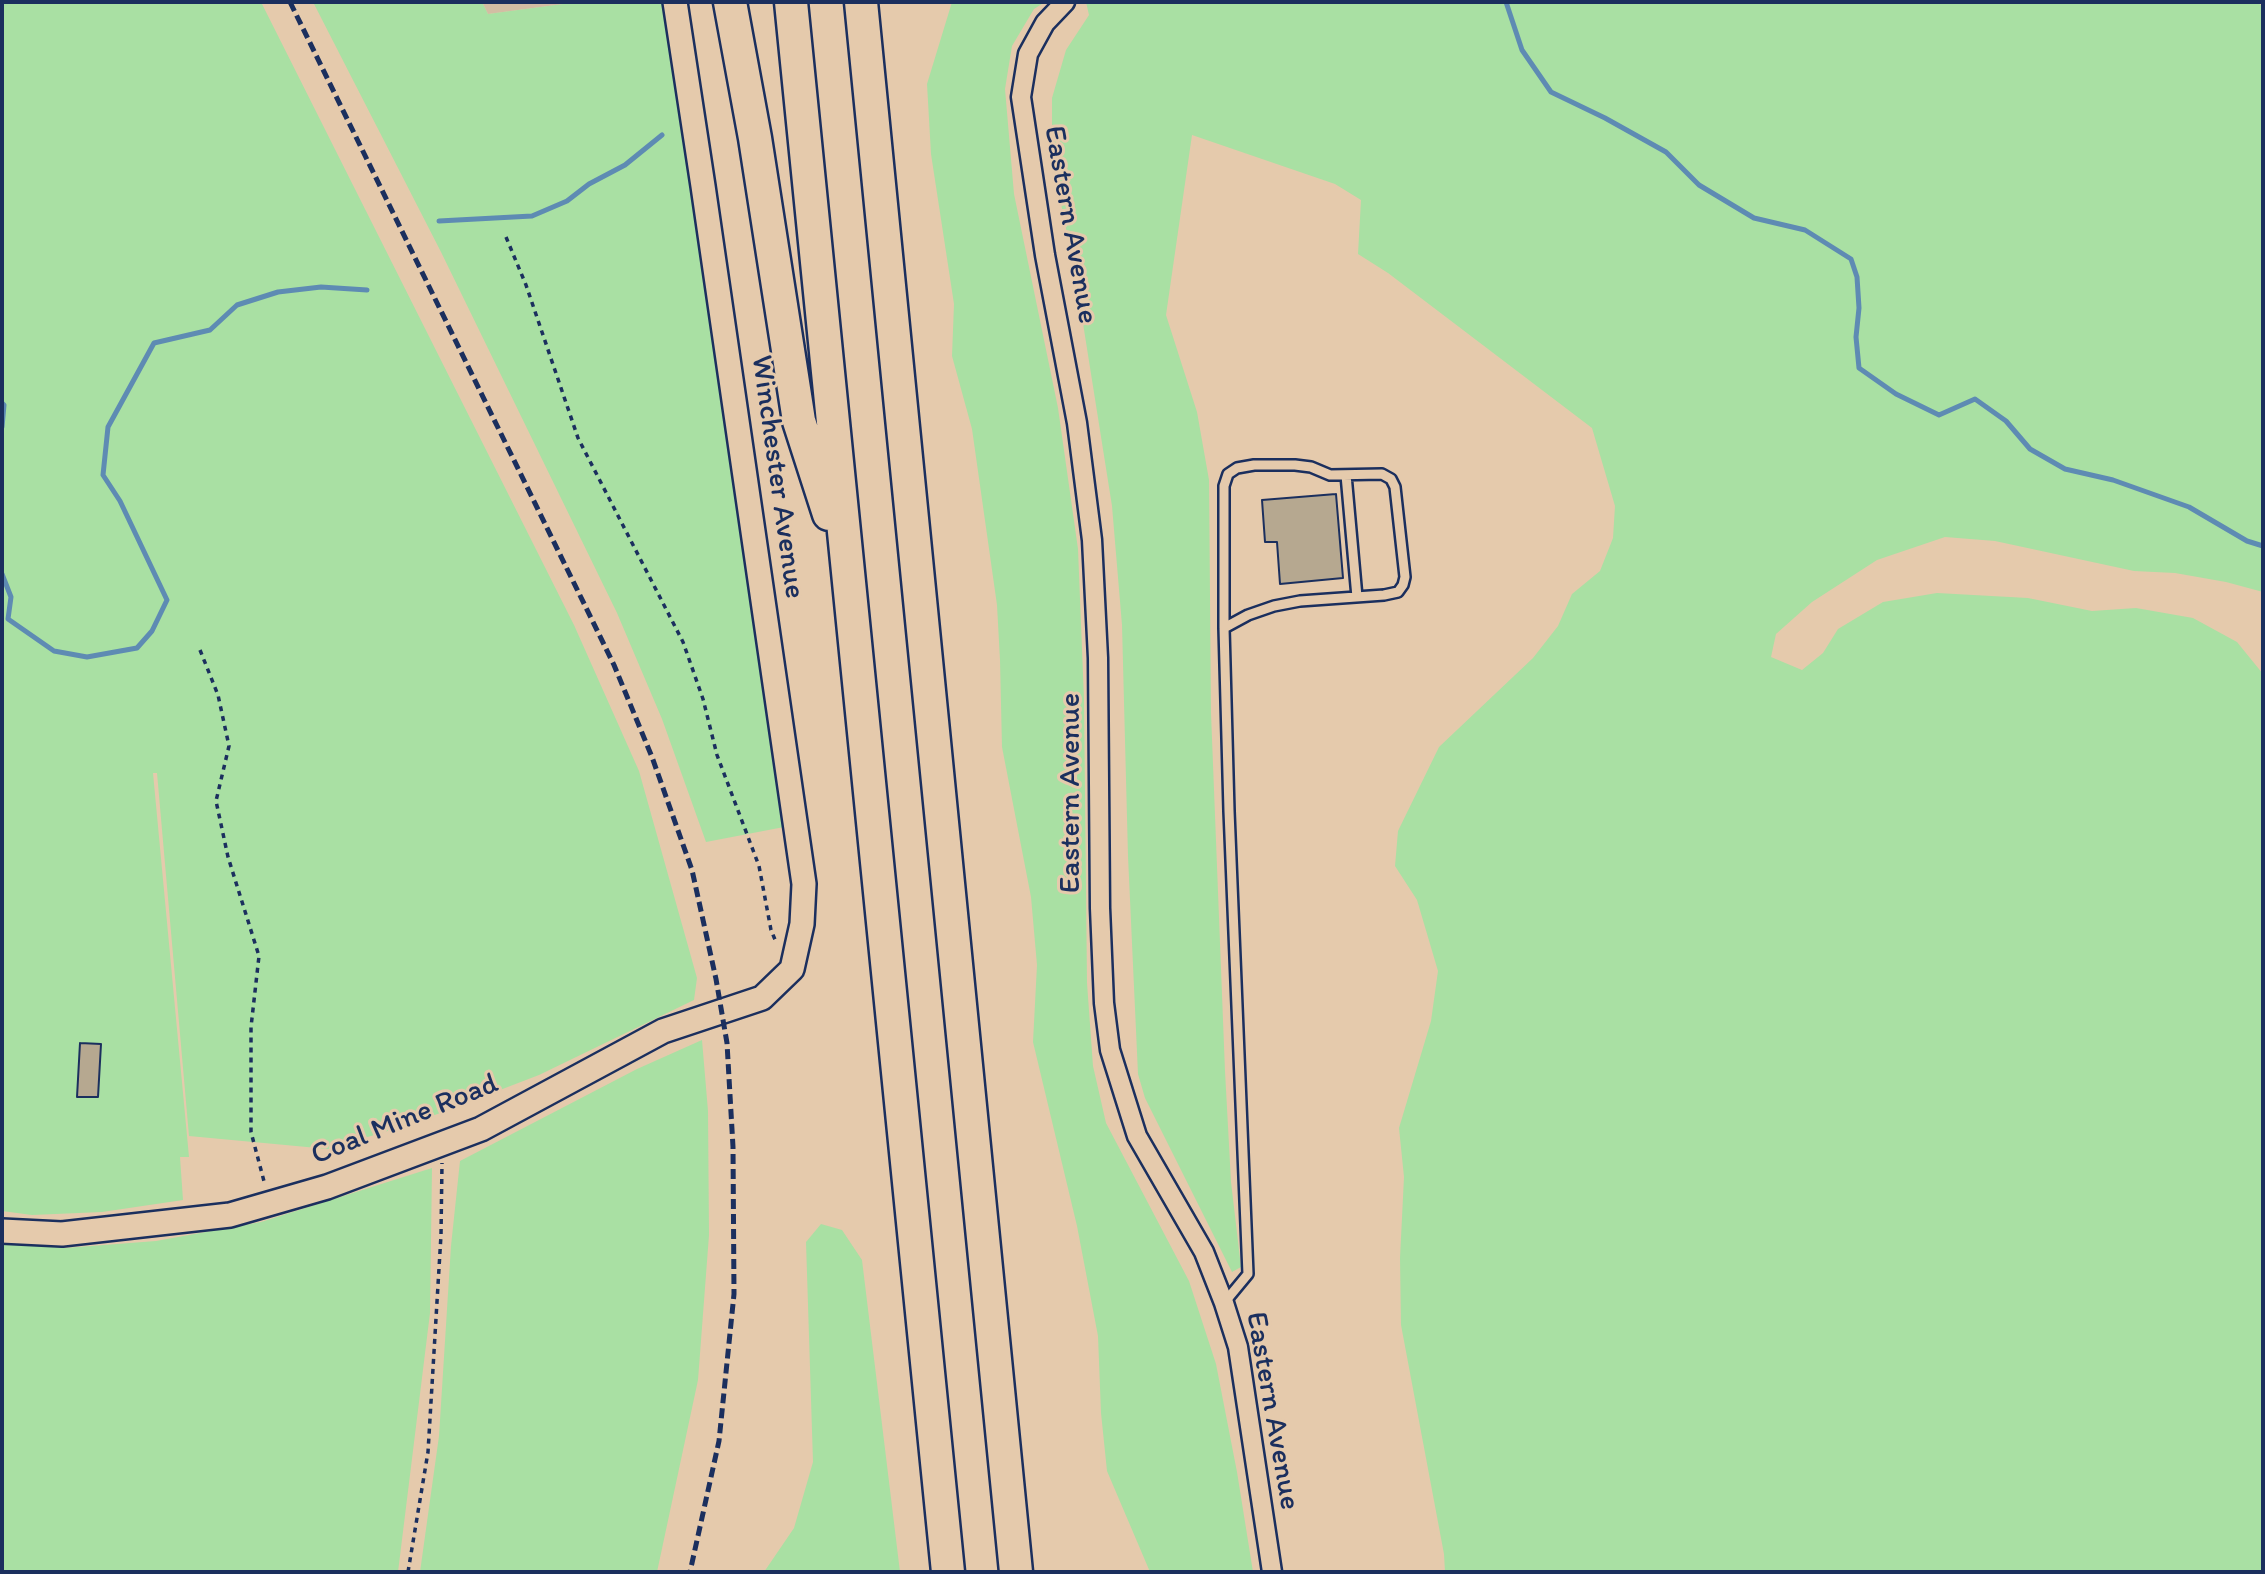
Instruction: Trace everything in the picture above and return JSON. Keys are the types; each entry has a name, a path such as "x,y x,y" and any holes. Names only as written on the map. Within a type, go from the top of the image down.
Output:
{"highway":[{"path":"730,2 755,138 799,421 848,571"},
{"path":"791,2 948,1572"},
{"path":"861,2 1017,1572"}],"street":[{"name":"Winchester Avenue","path":"675,2 804,884 802,924 791,967"},
{"name":"Eastern Avenue","path":"1065,2 1045,23 1028,54 1021,97 1045,255 1077,423 1092,540 1098,658 1100,908 1110,1050 1137,1136 1204,1252 1238,1347 1272,1572"},
{"name":"Coal Mine Road","path":"2,1231 62,1234 230,1214 327,1187 481,1129 663,1031 762,998 791,967"}],"lane":[{"path":"1224,628 1248,615 1274,606 1398,592 1405,576 1395,487 1391,479 1382,474 1330,475 1311,467 1295,465 1254,466 1237,468 1228,474 1224,486 1224,628 1248,1275 1224,1303"},
{"path":"1346,475 1357,597"}],"path":[{"path":"506,237 526,285 578,438 683,642 703,699 717,755 759,866 771,930 791,967"},
{"path":"200,650 218,695 229,746 216,801 228,857 259,956 251,1027 251,1132 270,1204"},
{"path":"408,1572 428,1452 441,1236 442,1144"}],"shaded area":[{"path":"482,2 578,2 488,14"}],"green space":[{"path":"2,2 261,2 574,625 639,771 697,978 694,1000 539,1075 414,1123 328,1149 189,1136 157,773 153,773 189,1157 180,1157 183,1200 102,1212 32,1215 2,1211"},
{"path":"313,2 482,2 488,14 578,2 663,2 784,827 706,842 662,719 617,613 441,252"},
{"path":"952,2 1045,2 1034,9 1012,46 1005,89 1014,194 1058,408 1078,549 1084,699 1087,983 1093,1066 1106,1123 1189,1281 1216,1364 1253,1572 1150,1572 1107,1471 1101,1413 1098,1336 1077,1226 1033,1042 1037,965 1031,897 1002,747 997,605 972,429 952,356 954,304 931,154 927,84"},
{"path":"1086,2 2257,2 2263,7 2263,592 2175,573 2134,571 1995,541 1945,537 1877,560 1812,602 1776,634 1771,657 1802,670 1823,653 1838,629 1883,602 1937,593 2028,598 2092,611 2136,608 2193,618 2237,642 2263,674 2263,1572 1445,1572 1444,1554 1401,1325 1400,1258 1404,1177 1399,1128 1431,1021 1438,971 1417,900 1395,866 1398,831 1439,747 1533,658 1558,626 1572,594 1600,571 1613,538 1615,506 1592,428 1388,273 1358,254 1361,200 1335,184 1192,135 1166,315 1197,412 1209,480 1211,713 1225,1071 1231,1182 1241,1267 1232,1272 1145,1098 1138,1074 1128,856 1122,625 1112,506 1075,273 1052,159 1052,98 1066,50 1089,15"},
{"path":"702,1040 708,1111 709,1235 698,1380 657,1572 420,1572 439,1436 451,1246 460,1161 637,1069"},
{"path":"432,1168 430,1313 398,1572 2,1572 2,1241 65,1248 156,1241 261,1222"},
{"path":"821,1224 842,1230 862,1260 900,1572 764,1572 794,1528 813,1462 806,1242"}],"building":[{"path":"1336,494 1343,578 1280,584 1277,542 1265,542 1262,500"},
{"path":"80,1043 101,1044 98,1097 77,1097"}],"waterway":[{"path":"1506,2 1522,50 1551,92 1666,152 1699,185 1754,218 1805,230 1851,259 1857,277 1859,308 1856,337 1859,368 1896,394 1939,415 1975,399 2006,421 2030,449 2065,469 2113,480 2189,507 2247,541 2263,546"},
{"path":"439,221 532,216 567,201 589,184 625,165 662,135"},
{"path":"2,574 11,597 8,619 54,651 87,657 137,648 152,631 167,600 120,501 103,475 108,427 154,343 210,330 237,305 278,292 321,287 367,290"},
{"path":"2,403 2,427"}],"railway":[{"path":"290,2 614,665 652,757 692,870 727,1043 733,1147 734,1294 719,1441 690,1572"}]}
